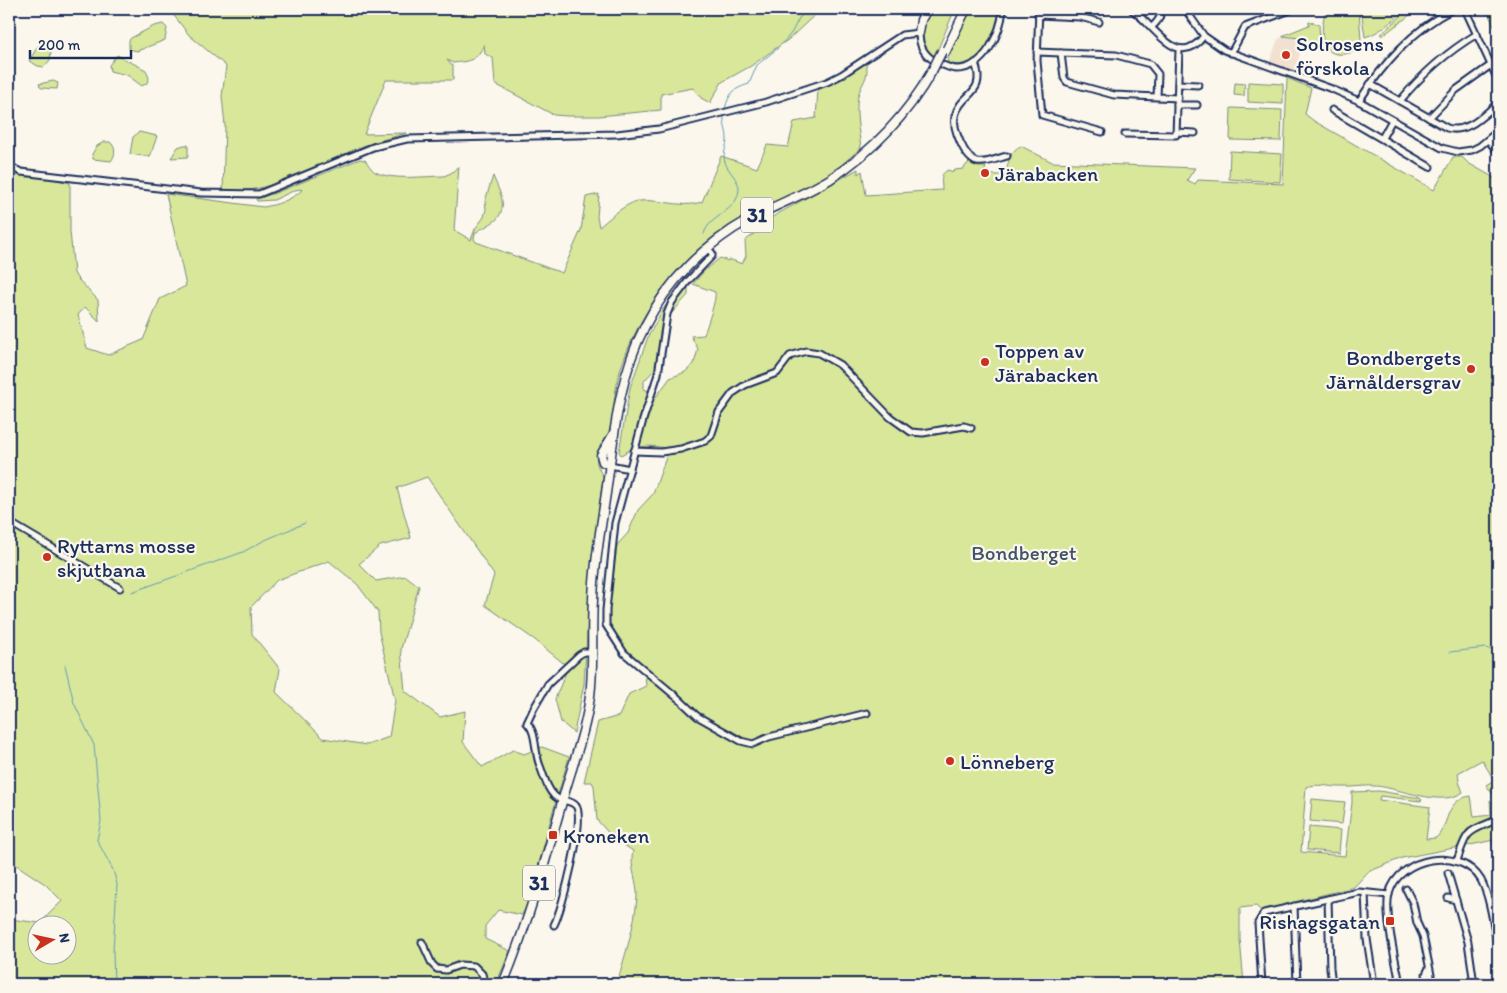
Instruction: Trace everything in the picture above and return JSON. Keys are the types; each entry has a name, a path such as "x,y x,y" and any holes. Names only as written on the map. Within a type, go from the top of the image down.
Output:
{"highway":[{"path":"918,33 921,20 927,9"},
{"name":"31","path":"508,984 523,945 565,801 588,707 594,588 612,465 624,392 635,357 644,337 656,313 673,289 710,251 739,229 823,186 858,163 896,127 918,100 965,10"},
{"name":"31","path":"612,465 603,462 601,455 615,431 623,384 636,346 654,310 682,273 709,247 732,230 819,185 854,162 880,139 896,121 934,71"},
{"name":"31","path":"503,984 533,901 589,724 594,696 598,579 612,465"}],"street":[{"path":"9,166 21,172 137,186 202,193 259,194 373,148 407,140 617,134 675,125 808,89 841,75 902,35 918,33 921,48 930,58 954,69 967,67 975,63 987,51 1000,28 1003,9"},
{"path":"1039,9 1037,52 1042,115 1102,132"},
{"path":"1131,9 1152,26 1170,45 1179,50 1191,48 1204,36"},
{"path":"1152,26 1160,18 1159,9"},
{"path":"1185,9 1204,36 1215,45 1231,53 1318,83 1359,101 1435,145 1450,151 1472,150 1498,131"},
{"path":"1231,53 1244,27 1293,9"},
{"path":"1359,101 1380,70 1399,49 1427,25 1453,9"},
{"path":"1465,9 1498,80"},
{"path":"1038,15 1080,17 1099,22"},
{"path":"1400,101 1421,76 1442,57 1477,34"},
{"path":"1125,134 1176,135 1179,50"},
{"path":"1037,52 1116,55 1150,64 1158,74 1157,97"},
{"path":"1061,53 1064,78 1067,82 1114,95 1178,98"},
{"path":"975,63 979,73 979,81 957,112 955,121 956,132 968,156 974,161 984,162 1007,156"},
{"path":"1429,118 1456,90 1491,65"},
{"path":"1178,84 1198,85"},
{"path":"1370,84 1447,128 1462,129 1471,125 1498,103"},
{"path":"1177,105 1197,105"},
{"path":"1332,110 1430,167"},
{"path":"1382,138 1392,120"},
{"path":"1176,132 1195,133"},
{"path":"1488,140 1498,152"},
{"path":"710,251 712,256 688,281 669,308 658,374 634,451 615,523 605,617 606,625 624,653 679,698 697,716 741,740 753,744 769,737 867,713"},
{"path":"634,451 661,452 681,449 705,441 711,436 719,412 732,393 745,385 776,373 790,356 806,351 819,353 840,365 890,417 911,432 923,433 964,426 971,428"},
{"path":"612,465 630,469"},
{"path":"9,522 120,588"},
{"path":"554,925 567,887 579,826 577,806 558,798 551,792 536,756 534,732 528,723 534,708 548,684 579,655 584,652 592,652"},
{"path":"1457,861 1467,836 1476,828 1498,819"},
{"path":"1496,842 1498,849"},
{"path":"1400,984 1390,921 1389,895 1401,874 1414,865 1443,860 1457,861 1470,868 1476,874 1484,888 1498,950"},
{"path":"1448,873 1468,942 1474,984"},
{"path":"1406,889 1413,903 1417,923 1423,936 1431,978 1428,983"},
{"path":"1262,984 1259,919 1266,912 1359,892 1389,895"},
{"path":"1366,893 1367,939 1374,984"},
{"path":"1448,898 1456,900"},
{"path":"1328,899 1332,984"},
{"path":"1294,906 1297,984"},
{"path":"422,942 432,964 437,969 446,970 460,965 474,966 482,974 485,984"}],"shaded area":[{"name":"Solrosens förskola","path":"1284,37 1300,38 1303,41 1294,71 1269,63 1278,39"}],"green space":[{"path":"169,9 821,9 789,39 751,66 722,82 710,103 701,98 693,88 661,94 661,110 599,116 554,115 495,84 493,58 485,54 484,44 479,54 472,59 453,63 447,60 453,67 453,80 386,80 364,134 407,133 363,146 278,183 242,191 223,191 225,126 222,96 226,66 189,35"},
{"path":"931,9 955,9 935,56 926,51 922,40 924,24"},
{"path":"974,9 1000,9 991,40 978,57 969,62 959,65 948,63 953,43 961,27"},
{"path":"1326,9 1359,9 1361,41 1353,52 1333,53 1324,43 1322,27"},
{"path":"1361,9 1408,9 1383,28 1365,37"},
{"path":"1412,9 1418,9 1382,36 1381,34"},
{"path":"1486,9 1498,15 1498,34"},
{"path":"1309,22 1319,24 1320,45 1307,50 1302,48 1303,41 1300,38 1282,36 1309,25"},
{"path":"163,24 167,28 165,40 137,51 129,49 129,40 131,38 154,26"},
{"path":"38,46 47,47 51,51 50,60 44,67 29,61"},
{"path":"117,55 146,70 149,78 147,83 142,86 127,75 110,71 109,65"},
{"path":"866,63 867,73 859,91 857,102 861,148 826,177 743,218 713,237 696,251 680,267 653,303 641,322 623,362 610,429 597,453 596,459 603,476 590,584 584,684 574,733 561,722 555,699 568,667 535,640 485,605 494,575 427,477 397,488 411,538 380,546 359,564 376,581 406,576 419,586 401,649 405,691 440,717 465,711 463,742 482,767 513,750 524,754 542,747 569,757 529,901 522,915 498,910 485,926 485,939 510,951 496,984 9,984 9,919 28,921 28,966 78,966 78,916 47,916 62,901 45,884 9,860 9,169 70,183 70,231 74,273 98,300 99,321 85,307 78,315 87,348 108,355 143,340 160,299 186,286 166,194 263,207 284,202 302,190 295,190 274,200 257,201 256,199 360,159 365,160 375,172 382,175 399,177 444,176 459,166 454,230 471,240 475,229 484,217 485,201 493,176 502,198 502,209 496,220 475,233 474,239 476,242 562,273 581,230 586,197 599,194 597,217 599,227 623,208 640,201 684,204 702,202 721,156 757,168 767,145 788,147 794,122 816,118 818,90 840,80","holes":["329,561 357,584 378,612 379,632 395,700 389,737 367,745 323,738 276,692 280,669 252,634 251,607 277,580"]},
{"name":"Bondberget","path":"1287,78 1311,88 1305,114 1314,121 1434,190 1453,157 1462,157 1468,163 1498,180 1498,801 1486,785 1494,780 1482,760 1458,773 1463,792 1444,798 1421,796 1376,786 1345,787 1319,785 1306,787 1301,852 1345,856 1352,792 1379,791 1420,798 1422,800 1420,801 1380,796 1379,800 1430,807 1426,839 1436,838 1441,832 1452,807 1462,798 1471,796 1474,817 1491,815 1490,800 1498,809 1495,816 1474,828 1459,847 1402,858 1368,872 1354,887 1267,909 1265,915 1256,906 1240,908 1240,939 1244,984 617,983 636,908 637,891 632,863 633,851 613,838 597,820 594,786 592,782 584,782 598,722 619,716 629,694 646,686 645,674 626,652 608,621 617,545 628,533 638,510 653,494 668,452 671,449 645,446 621,455 619,452 630,388 648,337 663,309 674,295 688,288 688,295 672,313 665,314 656,368 644,381 644,389 649,391 651,399 656,397 670,378 685,372 694,364 698,349 691,336 704,335 715,295 715,292 693,284 704,271 720,258 742,264 746,256 745,241 754,234 758,225 858,169 858,174 862,171 866,195 942,190 943,174 948,170 953,172 963,169 969,162 978,167 986,167 984,173 987,175 1006,175 1008,162 1012,154 1021,146 1052,162 1195,168 1187,180 1195,184 1198,180 1283,184"},
{"path":"53,81 58,83 57,89 42,88 39,84"},
{"path":"1248,82 1283,84 1283,104 1248,102"},
{"path":"1235,83 1245,84 1244,96 1234,95"},
{"path":"1231,108 1282,110 1281,141 1230,140"},
{"path":"139,132 157,136 150,157 130,154 133,137"},
{"path":"104,142 110,142 113,146 113,159 111,161 93,159 92,154 97,146"},
{"path":"188,145 188,157 171,158 178,147"},
{"path":"1230,151 1282,154 1280,182 1229,179"},
{"path":"1312,799 1345,802 1342,824 1310,821"},
{"path":"1498,823 1498,839 1466,846 1469,837 1473,834"},
{"path":"1309,827 1341,830 1339,853 1307,850"}],"waterway":[{"path":"783,43 792,32 799,18 809,9"},
{"path":"725,109 732,92 749,84 757,65 778,48"},
{"path":"704,234 711,222 734,203 739,189 739,185 726,166 724,159 727,139 724,116"},
{"path":"132,592 243,552 265,540 305,523"},
{"path":"1450,652 1486,648 1498,652"},
{"path":"65,665 74,703 94,745 101,821 97,840 113,870 117,884 113,951 114,984"}],"place":[{"name":"Solrosens förskola","path":"1286,55"},
{"name":"Järabacken","path":"985,173"},
{"name":"Toppen av Järabacken","path":"985,362"},
{"name":"Bondbergets Järnåldersgrav","path":"1471,369"},
{"name":"Ryttarns mosse skjutbana","path":"47,557"},
{"name":"Lönneberg","path":"950,761"},
{"name":"Kroneken","path":"553,835"},
{"name":"Rishagsgatan","path":"1390,921"}]}
